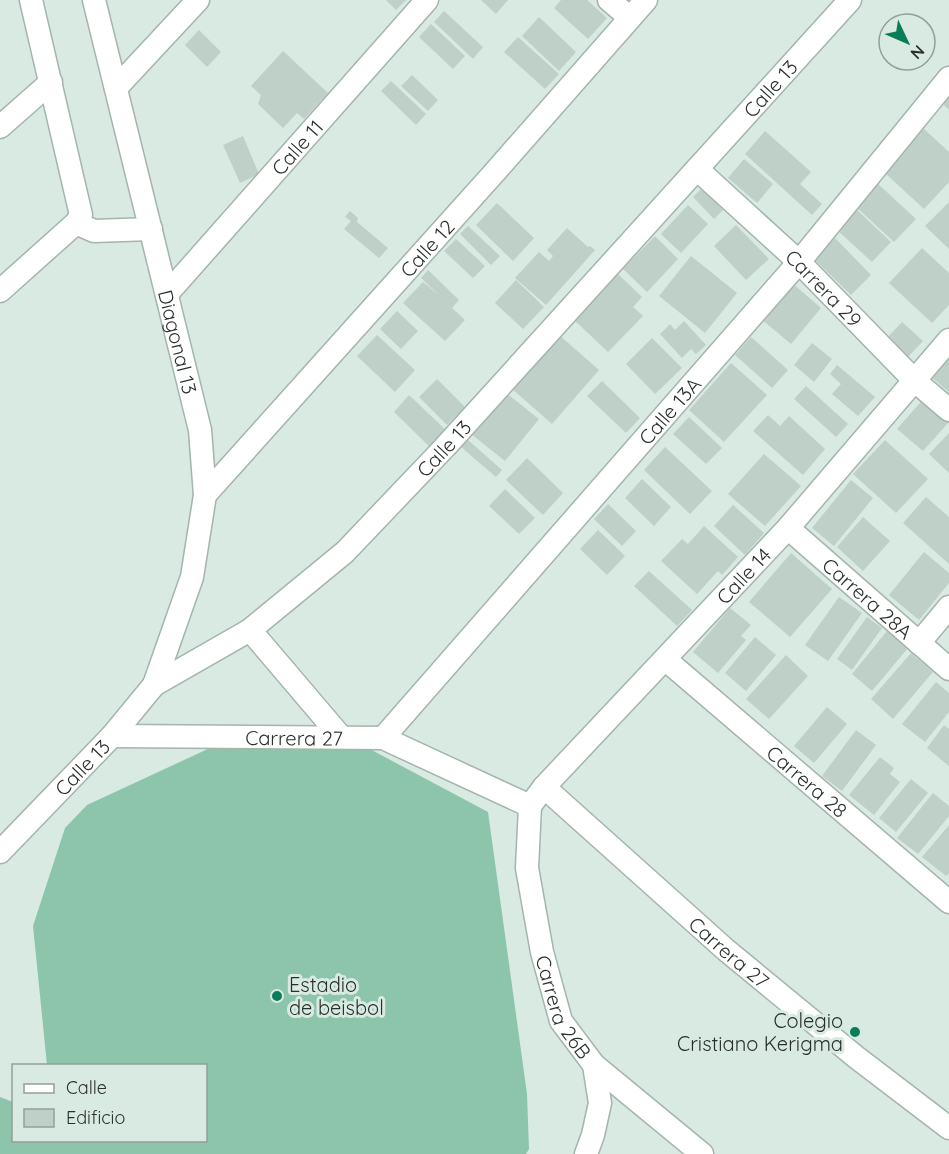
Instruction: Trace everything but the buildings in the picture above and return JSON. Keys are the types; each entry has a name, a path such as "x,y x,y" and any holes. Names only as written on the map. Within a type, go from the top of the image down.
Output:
{"street":[{"path":"0,291 76,223 81,214 31,0"},
{"name":"Diagonal 13","path":"94,0 200,430 205,495 192,577 154,685"},
{"path":"116,88 198,0"},
{"name":"Calle 11","path":"167,294 427,0"},
{"path":"609,0 630,18"},
{"name":"Calle 12","path":"205,495 646,0"},
{"name":"Calle 13","path":"0,852 112,736 154,685 250,630 345,552 445,447 850,0"},
{"name":"Calle 13A","path":"382,738 799,262 949,78"},
{"path":"0,127 51,82"},
{"name":"Carrera 29","path":"697,169 799,262 915,381 949,410"},
{"path":"76,223 94,231 151,229"},
{"name":"Calle 14","path":"530,806 544,787 788,528 949,340"},
{"name":"Carrera 28A","path":"788,528 949,669"},
{"path":"919,642 949,607"},
{"path":"250,630 341,737"},
{"name":"Carrera 28","path":"666,660 949,902"},
{"name":"Carrera 27","path":"112,736 382,738 530,806"},
{"name":"Carrera 27","path":"544,787 726,950 856,1057 949,1128"},
{"name":"Carrera 26B","path":"530,806 527,868 542,952 561,1021 594,1065 702,1154"},
{"path":"586,1154 594,1135 600,1103 594,1065"}],"green space":[{"name":"Estadio de beisbol","path":"366,747 488,812 527,1094 529,1149 526,1154 0,1154 0,1097 12,1102 12,1142 207,1142 207,1064 47,1064 33,926 65,828 87,805 210,748"}],"place":[{"name":"Estadio de beisbol","path":"277,996"},
{"name":"Colegio Cristiano Kerigma","path":"855,1032"}]}
